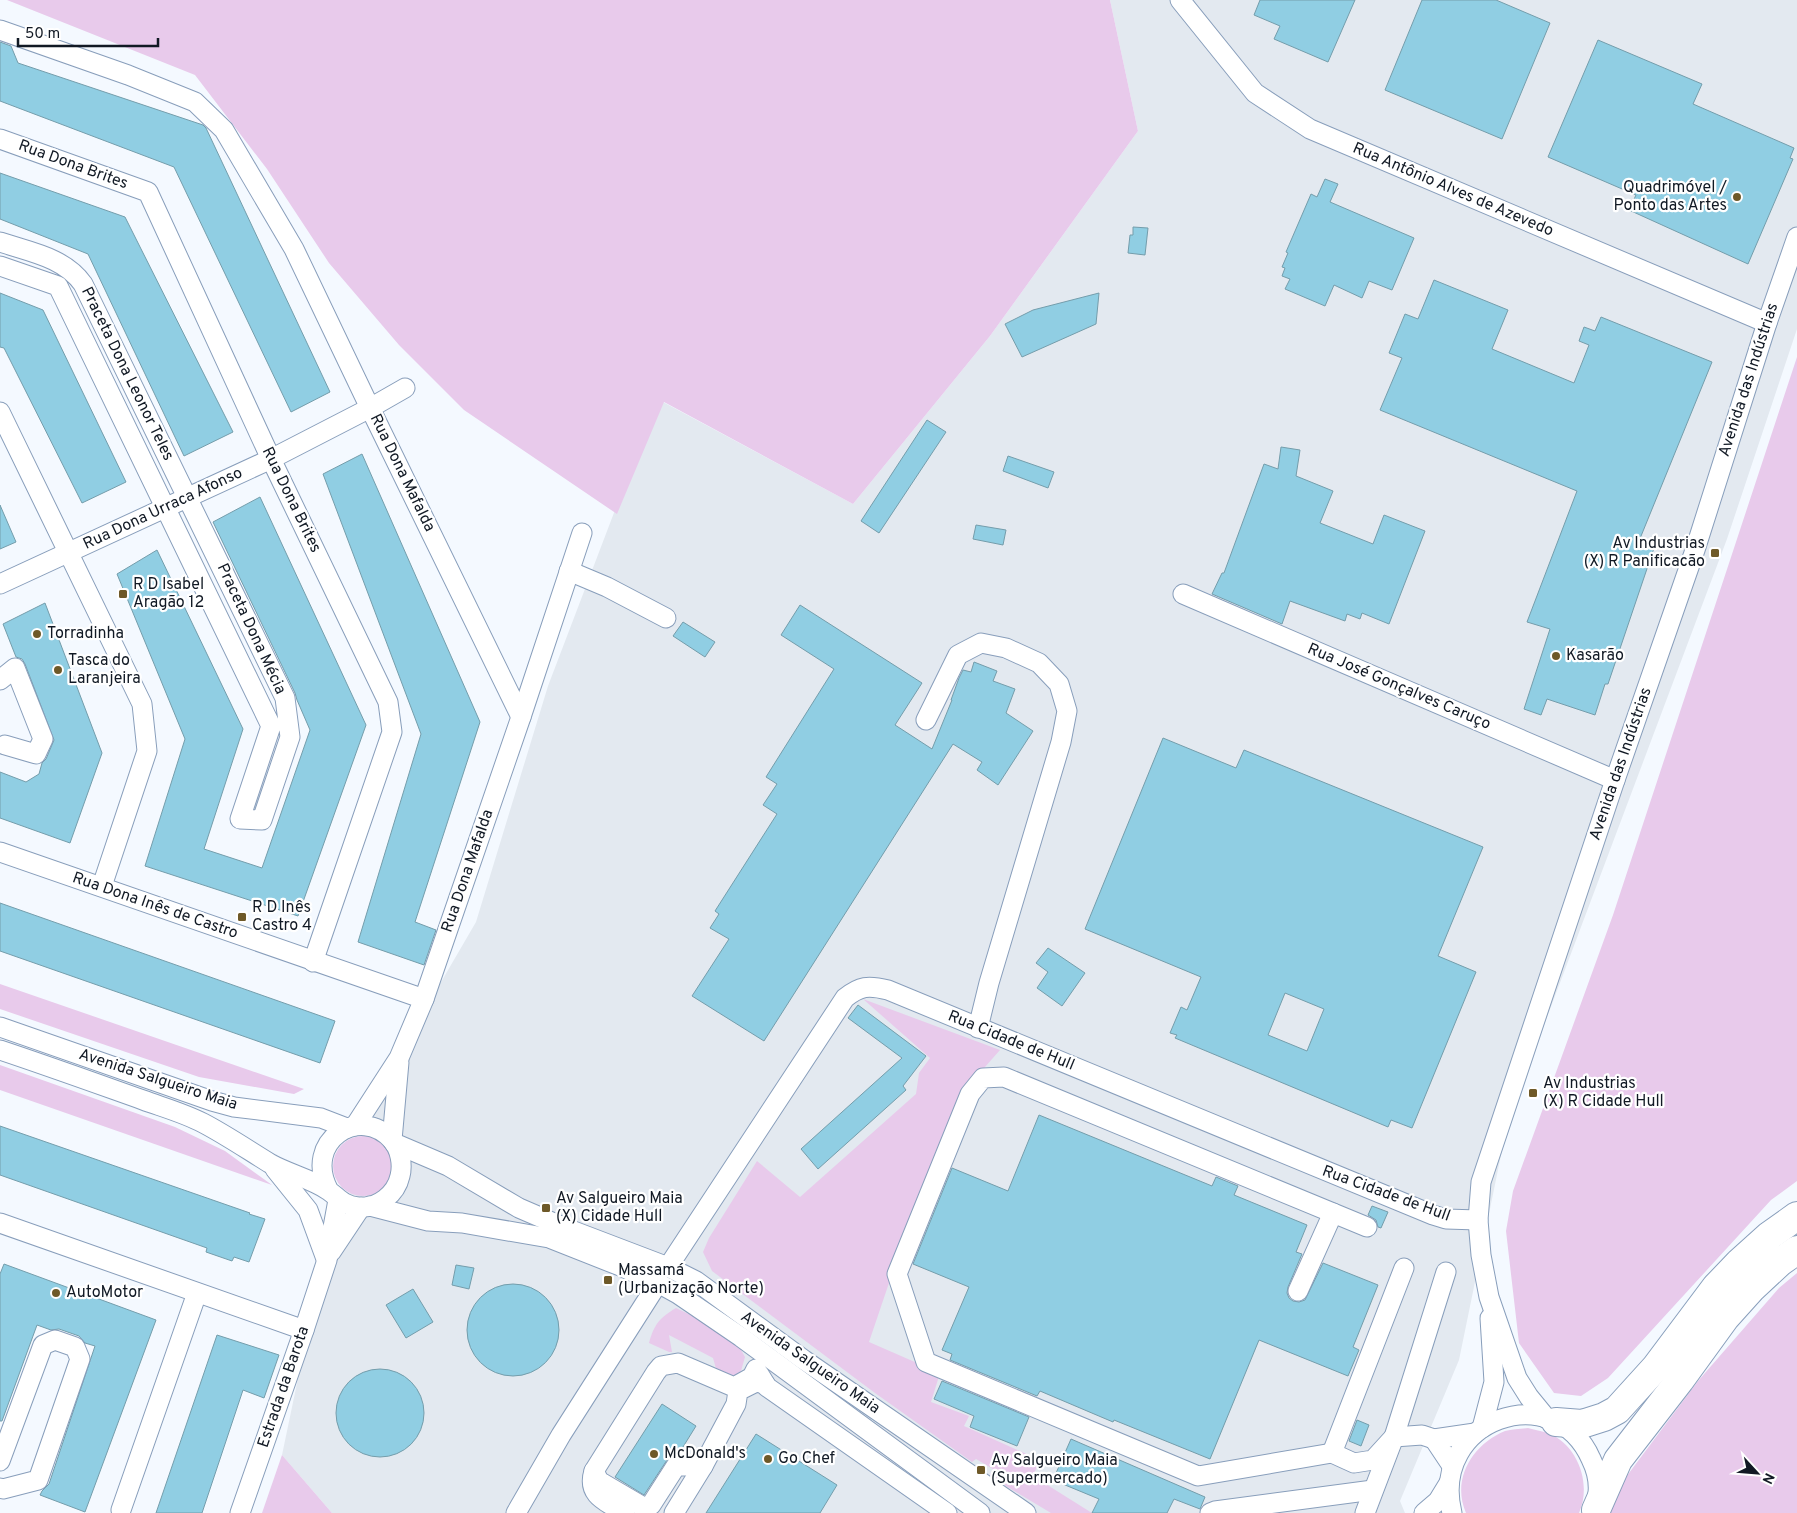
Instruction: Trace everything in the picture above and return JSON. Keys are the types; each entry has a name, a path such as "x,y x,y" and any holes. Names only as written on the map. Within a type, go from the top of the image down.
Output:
{"highway":[{"path":"1552,1421 1582,1424 1604,1417 1617,1410 1656,1367 1716,1288 1739,1263 1769,1236 1797,1216"},
{"path":"1595,1511 1618,1460 1725,1318 1752,1288 1780,1262 1797,1250"}],"street":[{"name":"Rua Antônio Alves de Azevedo","path":"1180,0 1255,93 1310,130 1767,323"},
{"name":"Rua Dona Mafalda","path":"0,30 128,75 195,102 224,130 294,249 521,717 424,999 399,1058 351,1127"},
{"name":"Rua Dona Brites","path":"0,139 148,192 271,458 388,702 392,732 313,962"},
{"name":"Avenida das Indústrias","path":"1479,1430 1494,1382 1489,1297 1481,1255 1478,1220 1481,1182 1615,780 1695,550 1767,323 1797,237"},
{"name":"Praceta Dona Leonor Teles","path":"0,242 56,260 68,268 83,284 188,496"},
{"name":"Praceta Dona Leonor Teles","path":"0,266 58,286 165,507"},
{"name":"Rua Dona Urraca Afonso","path":"0,584 271,458 370,408 405,388"},
{"path":"0,412 142,704 147,751 102,886"},
{"name":"Praceta Dona Mécia","path":"165,507 271,726 240,819 262,820 290,737 285,698 188,496"},
{"path":"521,717 582,532"},
{"path":"569,571 607,587 666,618"},
{"name":"Rua José Gonçalves Caruço","path":"1183,594 1615,780"},
{"path":"926,720 958,655 981,643 1006,648 1039,663 1059,684 1067,711 1061,742 989,983 978,1028"},
{"path":"0,680 15,668 43,739 36,754 2,742"},
{"name":"Rua Dona Inês de Castro","path":"0,852 424,999"},
{"name":"Rua Cidade de Hull","path":"668,1267 845,998 855,990 865,987 877,987 888,990 1397,1201 1446,1219 1478,1220"},
{"name":"Avenida Salgueiro Maia","path":"0,1027 234,1107 321,1118 351,1127 375,1129 393,1142 448,1166 519,1208 563,1228 668,1267 696,1281 804,1360 1026,1513"},
{"name":"Avenida Salgueiro Maia","path":"0,1050 98,1083 201,1122 272,1164 349,1205 366,1206 428,1221 462,1223 549,1238 658,1283 678,1294 741,1337 980,1513"},
{"name":"Rua Dona Mafalda","path":"393,1142 399,1058"},
{"path":"1367,1226 1004,1077 983,1078 970,1094 897,1274 926,1362 1198,1476 1332,1454 1354,1463 1372,1460 1394,1437 1422,1435 1434,1439 1479,1430 1497,1420 1514,1416 1531,1415 1552,1421"},
{"path":"333,1196 323,1180 320,1168 322,1155 336,1135 351,1127"},
{"path":"366,1206 381,1202 390,1195 396,1186 402,1164 393,1142"},
{"path":"272,1164 308,1210 326,1260"},
{"name":"Estrada da Barota","path":"240,1513 304,1330 326,1260 333,1196"},
{"name":"Estrada da Barota","path":"326,1260 366,1206"},
{"path":"1298,1291 1333,1213"},
{"path":"0,1223 304,1330"},
{"path":"1332,1454 1404,1268"},
{"path":"1365,1513 1394,1437 1446,1272"},
{"path":"516,1513 561,1435 658,1283"},
{"path":"121,1510 197,1293"},
{"name":"Avenida das Indústrias","path":"1489,1297 1517,1378 1529,1397 1552,1421 1574,1435 1588,1452 1598,1480 1595,1511"},
{"path":"741,1337 760,1376 774,1392 947,1513"},
{"path":"0,1461 43,1344 55,1340 75,1347 80,1359 38,1480 3,1489 0,1488"},
{"path":"625,1513 597,1496 591,1480 594,1471 661,1366 678,1363 734,1387 752,1377 760,1376"},
{"path":"674,1513 703,1466 736,1404 738,1391 756,1382 760,1376"},
{"path":"1424,1513 1438,1502 1458,1454 1479,1430"},
{"path":"1434,1439 1450,1475 1449,1500 1452,1513"},
{"path":"594,1471 599,1481 645,1508 651,1505 676,1466 703,1466"},
{"path":"1210,1513 1215,1510 1373,1490"}],"shaded area":[{"path":"7,0 1110,0 1138,131 990,336 853,504 664,402 617,514 464,410 399,345 329,263 267,169 195,75"},
{"path":"1110,0 1797,0 1797,329 1727,539 1508,1121 1459,1360 1400,1501 1405,1513 332,1513 282,1455 306,1340 339,1250 366,1111 476,922 548,686 620,497 663,402 853,504 990,336 1138,131"},
{"path":"1797,357 1797,1181 1771,1200 1608,1378 1581,1396 1554,1393 1519,1343 1506,1231 1513,1191 1613,915"},
{"path":"0,984 304,1089 294,1094 199,1077 0,1009"},
{"path":"863,999 1000,1050 985,1067 954,1119 911,1218 869,1342 940,1373 931,1402 969,1416 964,1426 1040,1460 1033,1476 1092,1513 1051,1513 989,1476 993,1469 976,1459 972,1462 875,1393 712,1271 703,1252 709,1238 757,1161 800,1197 916,1094 919,1073 930,1058"},
{"path":"0,1065 175,1127 225,1151 272,1185 0,1090"},
{"path":"363,1136 380,1141 388,1149 393,1166 388,1183 380,1191 363,1196 346,1191 338,1183 333,1166 338,1149 346,1141"},
{"path":"1797,1273 1797,1513 1608,1513 1617,1489 1698,1381 1779,1288"},
{"path":"676,1308 697,1318 737,1343 745,1357 741,1371 733,1377 717,1372 713,1358 669,1335 672,1352 649,1343 658,1322"},
{"path":"1528,1428 1548,1433 1558,1439 1567,1446 1574,1456 1583,1478 1583,1502 1579,1513 1466,1513 1461,1488 1463,1476 1475,1454 1483,1445 1505,1431"},
{"path":"282,1455 332,1513 262,1513"}],"building":[{"path":"1260,0 1355,0 1328,62 1274,39 1280,26 1254,15"},
{"path":"1422,0 1496,0 1550,23 1502,139 1385,90"},
{"path":"1598,40 1702,84 1693,104 1794,148 1790,158 1793,159 1748,264 1629,210 1636,195 1548,157"},
{"path":"0,42 11,46 18,63 203,125 206,128 330,392 291,412 174,167 0,101"},
{"path":"0,173 125,217 233,432 184,456 88,254 0,219"},
{"path":"1325,179 1338,184 1330,202 1414,238 1392,290 1369,281 1362,298 1334,285 1325,306 1285,289 1290,279 1282,276 1285,268 1282,267 1288,253 1286,252 1311,194 1317,197"},
{"path":"1133,227 1148,228 1145,255 1128,253 1130,235 1133,235"},
{"path":"1434,280 1508,310 1492,349 1574,383 1589,345 1579,341 1584,327 1595,331 1601,317 1712,362 1639,541 1654,548 1608,684 1605,684 1595,715 1547,699 1541,715 1524,709 1550,629 1527,622 1577,491 1380,410 1402,358 1389,353 1405,314 1418,319"},
{"path":"0,293 43,310 126,482 82,503 4,348 0,347"},
{"path":"1099,293 1096,324 1022,357 1005,324 1033,310"},
{"path":"927,420 946,432 879,533 861,521"},
{"path":"1281,447 1300,450 1296,476 1333,491 1320,523 1373,544 1384,515 1425,531 1389,624 1362,613 1360,619 1347,614 1345,621 1290,601 1282,624 1212,594 1222,573 1224,573 1264,464 1278,469"},
{"path":"362,454 480,722 415,922 436,930 424,965 358,942 421,734 323,474"},
{"path":"1008,456 1054,472 1048,488 1003,471"},
{"path":"260,497 366,725 298,916 145,866 185,739 117,574 157,550 243,729 204,849 262,868 310,730 295,693 213,522"},
{"path":"0,505 16,542 0,549"},
{"path":"976,525 1006,530 1003,545 973,539"},
{"path":"45,603 102,753 70,843 0,818 0,772 26,782 39,774 42,763 46,759 54,740 25,664 22,659 16,657 3,624"},
{"path":"800,605 922,683 895,725 932,749 959,678 963,670 971,672 974,662 997,671 993,681 1015,689 1006,713 1033,731 998,785 977,770 982,762 953,744 764,1041 692,996 729,939 710,928 719,914 715,911 777,814 763,805 777,784 766,777 834,669 781,635"},
{"path":"683,622 715,642 705,657 673,636"},
{"path":"1163,738 1236,768 1244,750 1483,847 1438,956 1476,972 1412,1128 1391,1120 1388,1127 1175,1038 1177,1035 1170,1033 1181,1007 1187,1010 1201,977 1085,929","holes":["1285,993 1324,1009 1307,1051 1268,1035"]},
{"path":"0,903 335,1021 320,1063 0,951"},
{"path":"1048,948 1085,973 1062,1006 1037,988 1048,972 1036,963"},
{"path":"858,1005 926,1056 903,1086 906,1090 818,1169 801,1149 902,1058 848,1018"},
{"path":"1039,1115 1212,1186 1216,1177 1238,1186 1234,1195 1307,1225 1296,1252 1302,1254 1288,1287 1287,1293 1289,1298 1299,1302 1305,1300 1323,1263 1378,1285 1353,1347 1359,1350 1348,1376 1259,1340 1210,1459 1114,1420 1113,1422 1040,1391 1037,1396 950,1360 952,1354 942,1350 969,1287 913,1264 952,1168 1008,1191"},
{"path":"0,1126 265,1219 249,1262 234,1257 232,1261 206,1252 207,1248 0,1175"},
{"path":"1372,1206 1388,1212 1381,1228 1378,1227 1376,1220 1368,1215"},
{"path":"4,1264 156,1320 85,1512 40,1495 49,1484 95,1346 85,1343 79,1336 59,1329 51,1330 37,1325 2,1421 0,1421 0,1274"},
{"path":"456,1265 474,1268 469,1289 452,1285"},
{"path":"513,1284 531,1288 545,1298 555,1312 559,1330 555,1348 545,1362 531,1372 513,1376 495,1372 481,1362 471,1348 467,1330 471,1312 481,1298 495,1288"},
{"path":"413,1289 433,1322 406,1338 386,1305"},
{"path":"217,1335 279,1355 264,1398 243,1390 202,1513 156,1513"},
{"path":"380,1369 397,1373 411,1382 420,1396 424,1413 420,1430 411,1444 397,1453 380,1457 363,1453 349,1444 340,1430 336,1413 340,1396 349,1382 363,1373"},
{"path":"942,1381 1029,1417 1017,1446 970,1427 974,1416 934,1399"},
{"name":"McDonald's","path":"662,1404 696,1426 678,1455 671,1456 667,1460 644,1495 615,1477"},
{"path":"1357,1420 1369,1425 1361,1446 1349,1441"},
{"name":"Go Chef","path":"756,1434 837,1485 820,1513 706,1513"},
{"path":"1071,1439 1205,1497 1200,1509 1174,1499 1167,1513 1092,1513 1099,1499 1053,1480"}],"place":[{"name":"Quadrimóvel / Ponto das Artes","path":"1737,197"},
{"name":"Av Industrias (X) R Panificacão","path":"1715,553"},
{"name":"R D Isabel Aragão 12","path":"123,594"},
{"name":"Torradinha","path":"37,634"},
{"name":"Kasarão","path":"1556,656"},
{"name":"Tasca do Laranjeira","path":"58,670"},
{"name":"R D Inês Castro 4","path":"242,917"},
{"name":"Av Industrias (X) R Cidade Hull","path":"1533,1093"},
{"name":"Av Salgueiro Maia (X) Cidade Hull","path":"546,1208"},
{"name":"Massamá (Urbanização Norte)","path":"608,1280"},
{"name":"AutoMotor","path":"56,1293"},
{"name":"McDonald's","path":"654,1454"},
{"name":"Go Chef","path":"768,1459"},
{"name":"Av Salgueiro Maia (Supermercado)","path":"981,1470"}]}
